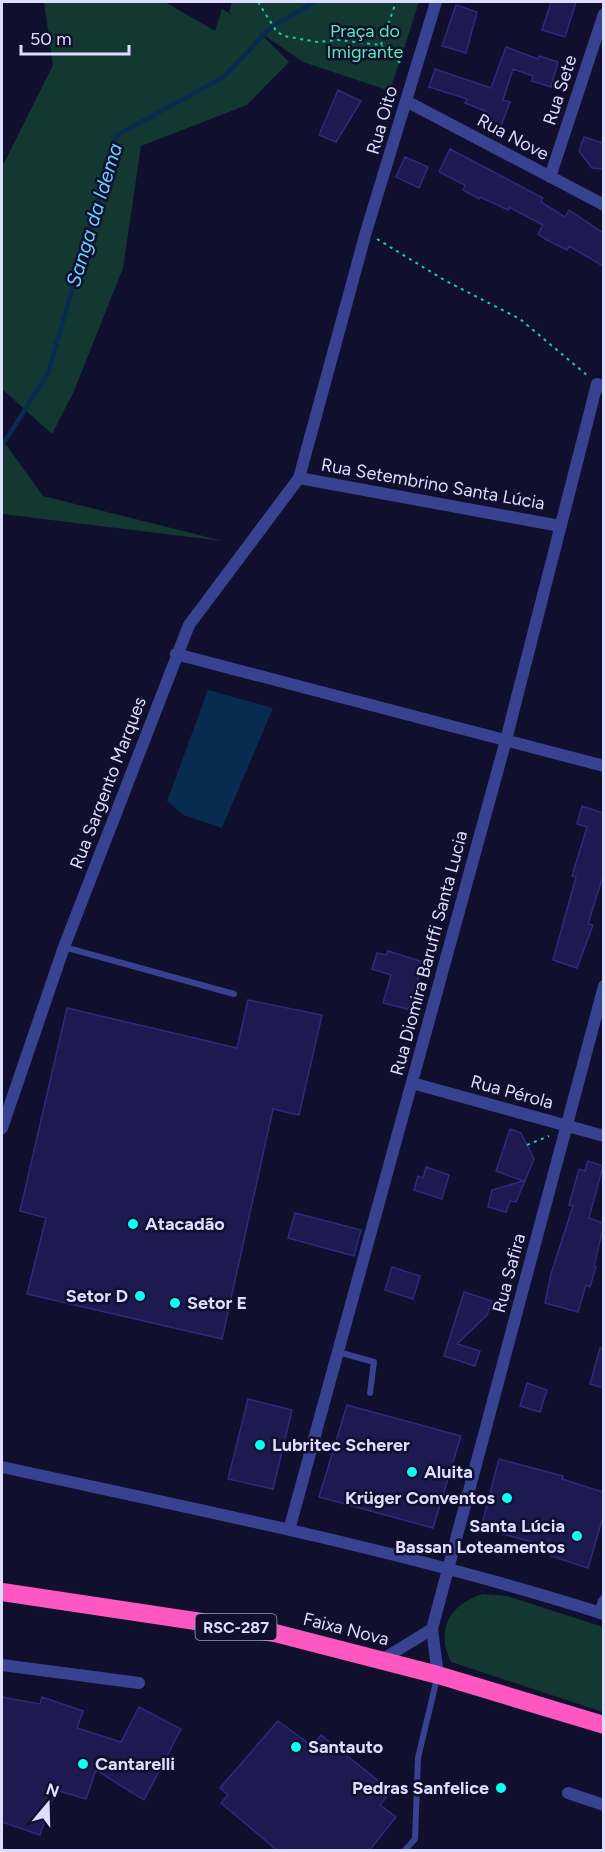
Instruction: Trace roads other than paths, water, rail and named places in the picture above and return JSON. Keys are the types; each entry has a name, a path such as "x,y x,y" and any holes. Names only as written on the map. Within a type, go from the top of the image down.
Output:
{"highway":[{"name":"Faixa Nova","path":"2,1592 274,1633 383,1659 603,1725"},
{"path":"2,1601 29,1595"}],"street":[{"name":"Rua Oito","path":"299,478 366,232 436,2"},
{"name":"Rua Sete","path":"550,177 603,14"},
{"name":"Rua Nove","path":"406,101 603,205"},
{"name":"Rua Diomira Baruffi Santa Lucia","path":"289,1530 506,740 560,525 600,386"},
{"name":"Rua Setembrino Santa Lúcia","path":"299,478 560,525"},
{"name":"Rua Sargento Marques","path":"2,1128 64,947 176,654 189,626 299,478"},
{"path":"176,654 603,766"},
{"name":"Rua Safira","path":"432,1629 603,986"},
{"name":"Rua Pérola","path":"412,1083 603,1136"},
{"path":"2,1467 289,1530 602,1610"},
{"path":"383,1659 432,1629 438,1675"},
{"path":"2,1665 139,1683"},
{"path":"568,1793 603,1805"}],"lane":[{"path":"64,947 234,994"},
{"path":"338,1352 374,1362 370,1393"},
{"path":"405,1851 415,1839 418,1758 438,1675"}],"water":[{"path":"208,690 273,708 222,828 183,815 167,801"}],"waterway":[{"name":"Sanga da Idema","path":"2,446 48,373 117,135 224,77 268,30 314,2"}],"place":[{"name":"Atacadão","path":"133,1224"},
{"name":"Setor D","path":"140,1296"},
{"name":"Setor E","path":"175,1303"},
{"name":"Lubritec Scherer","path":"260,1445"},
{"name":"Aluita","path":"412,1472"},
{"name":"Krüger Conventos","path":"507,1498"},
{"name":"Santa Lúcia Bassan Loteamentos","path":"577,1536"},
{"name":"Santauto","path":"296,1747"},
{"name":"Cantarelli","path":"83,1764"},
{"name":"Pedras Sanfelice","path":"501,1788"}],"park label":[{"name":"Praça do Imigrante","path":"365,42"}]}
